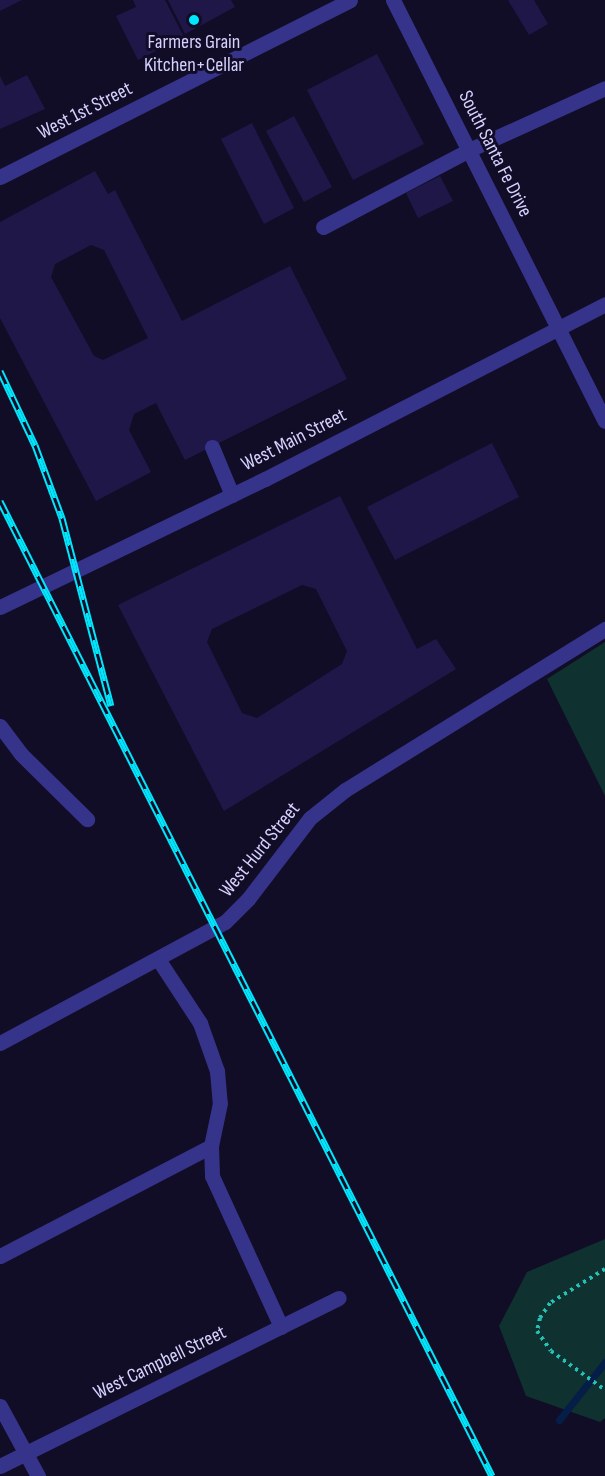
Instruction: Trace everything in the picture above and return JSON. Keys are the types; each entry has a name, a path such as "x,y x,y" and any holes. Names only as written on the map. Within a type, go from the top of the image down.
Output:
{"street":[{"name":"West 1st Street","path":"0,177 350,0"},
{"name":"South Santa Fe Drive","path":"393,0 605,421"},
{"path":"323,227 469,150 605,88"},
{"name":"West Main Street","path":"0,608 232,495 605,304"},
{"path":"212,447 232,495"},
{"name":"West Hurd Street","path":"0,1043 158,959 236,913 310,818 345,790 605,629"},
{"path":"0,726 21,754 87,819"},
{"path":"158,959 200,1023 216,1071 220,1102 211,1146 212,1176 281,1327"},
{"path":"0,1256 211,1146"},
{"name":"West Campbell Street","path":"0,1466 339,1298"},
{"path":"0,1406 24,1454 38,1476"}],"path":[{"path":"605,1269 550,1303 540,1318 537,1331 543,1343 605,1390"}],"green space":[{"path":"605,642 605,796 547,679"},
{"path":"605,1239 605,1418 600,1422 526,1396 499,1326 527,1272"}],"building":[{"path":"0,0 22,0 0,11"},
{"path":"133,0 165,0 184,37 138,60 116,16 136,7"},
{"name":"Farmers Grain Kitchen+Cellar","path":"168,0 231,0 235,7 185,34"},
{"path":"508,0 534,0 548,24 529,35"},
{"path":"377,54 424,144 353,180 307,90"},
{"path":"27,75 45,109 0,129 0,76 5,86"},
{"path":"294,116 332,187 304,202 266,131"},
{"path":"252,123 294,208 264,224 221,139"},
{"path":"95,171 108,194 115,190 182,321 290,266 347,379 185,460 156,403 134,414 129,430 151,472 96,501 0,318 0,222","holes":["91,245 104,250 148,338 103,360 94,356 51,277 55,264"]},
{"path":"440,176 453,201 418,218 406,193"},
{"path":"492,443 519,497 395,560 367,507"},
{"path":"340,496 417,649 436,639 456,669 224,811 118,605","holes":["302,585 316,589 347,651 342,664 257,718 242,713 207,642 212,629"]}],"waterway":[{"path":"559,1420 605,1362"}],"railway":[{"path":"0,371 35,445 62,518 111,706"},
{"path":"0,501 492,1476"}],"place":[{"name":"Farmers Grain Kitchen+Cellar","path":"194,20"}]}
